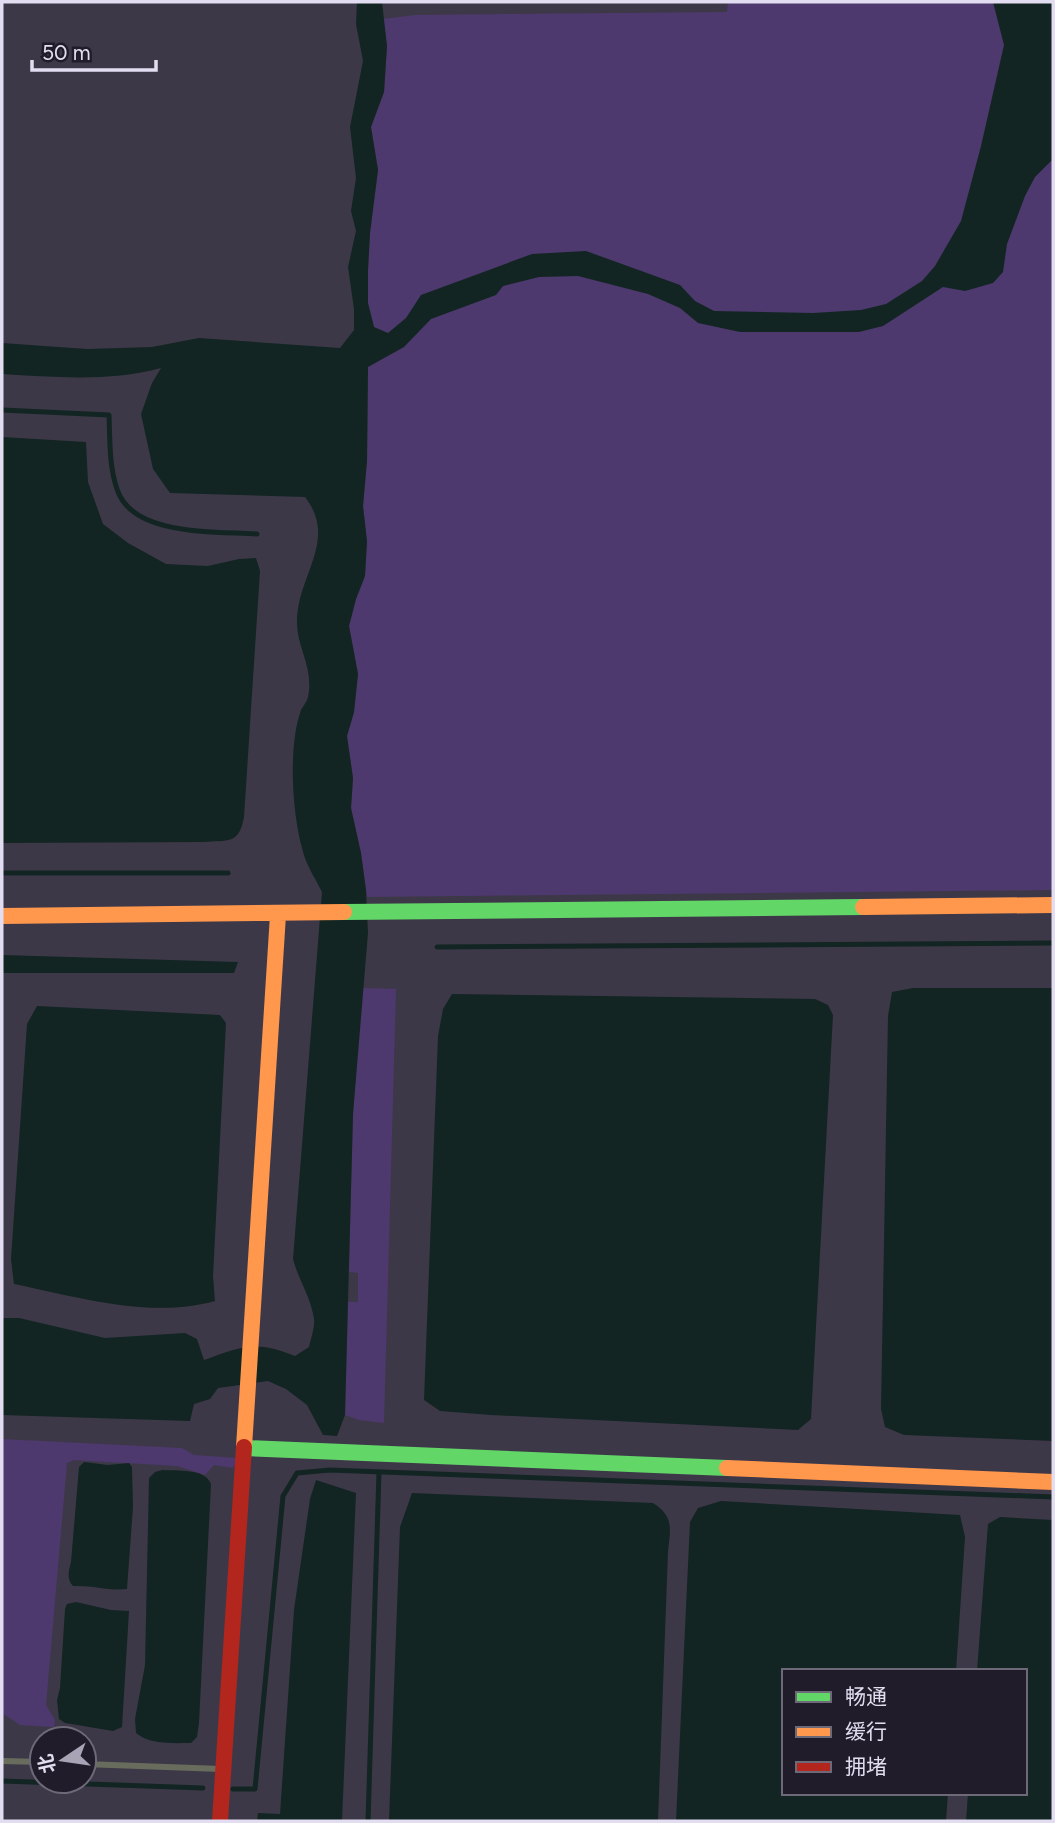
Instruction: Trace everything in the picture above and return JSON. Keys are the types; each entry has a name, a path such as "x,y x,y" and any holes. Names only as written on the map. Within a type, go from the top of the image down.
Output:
{"street":[{"path":"2,916 1053,905"},
{"path":"220,1821 278,915"},
{"path":"245,1448 1053,1482"}],"lane":[{"path":"2,1761 28,1762"},
{"path":"98,1765 223,1769"}],"shaded area":[{"path":"357,2 382,2 387,46 384,92 371,127 378,170 370,233 368,303 374,327 388,333 406,318 421,295 532,254 586,251 680,285 695,301 714,311 813,313 861,310 886,304 922,281 935,266 961,221 1004,45 993,2 1053,2 1053,159 1035,177 1025,196 1007,244 1003,272 993,283 965,291 943,287 883,326 859,332 740,332 698,323 680,308 648,294 578,276 539,277 503,286 496,295 431,319 404,347 368,367 367,461 363,506 367,541 365,576 349,626 358,674 354,712 347,736 353,778 351,808 361,853 368,933 353,1114 345,1415 337,1436 323,1435 307,1405 286,1389 268,1381 218,1388 210,1399 194,1404 190,1421 2,1415 2,1318 19,1318 105,1338 185,1333 197,1339 204,1360 249,1347 270,1348 295,1356 309,1347 312,1336 312,1311 293,1259 322,892 303,854 296,816 293,760 297,725 309,686 297,624 298,607 317,544 318,529 314,513 305,497 170,493 153,469 141,414 152,383 161,368 102,377 2,374 2,343 87,349 152,347 199,338 340,348 354,330 348,267 356,231 351,211 356,178 350,127 363,61 356,24"},
{"path":"728,2 1053,2 1053,890 367,897 351,808 353,778 347,736 354,712 358,674 349,626 365,576 367,541 363,506 367,461 368,367 374,327 368,303 368,270 378,170 371,127 384,92 387,46 383,19 415,15 727,12"},
{"path":"2,437 86,442 88,482 103,524 128,543 166,564 208,566 256,558 260,571 244,817 235,837 226,841 203,842 2,843"},
{"path":"2,955 238,962 234,973 2,973"},
{"path":"362,988 396,989 384,1423 345,1415 348,1302 358,1302 358,1273 349,1272 353,1114"},
{"path":"913,988 1053,988 1053,1441 904,1435 885,1427 881,1409 888,1016 892,992"},
{"path":"452,994 815,999 828,1005 833,1015 811,1419 798,1430 440,1411 424,1400 438,1036 443,1009"},
{"path":"37,1006 220,1015 226,1023 213,1276 215,1301 191,1306 140,1307 88,1300 14,1284 11,1259 27,1024"},
{"path":"2,1439 182,1448 194,1455 238,1458 233,1468 214,1465 205,1475 177,1466 74,1460 67,1463 46,1705 55,1720 54,1725 20,1725 2,1713"},
{"path":"84,1462 108,1465 129,1463 132,1467 133,1507 127,1589 73,1586 69,1580 79,1467"},
{"path":"162,1470 197,1473 203,1475 211,1484 199,1723 197,1737 191,1743 148,1740 136,1733 135,1719 145,1665 149,1478"},
{"path":"316,1480 356,1493 342,1821 257,1821 258,1813 280,1814 294,1610 310,1499"},
{"path":"412,1493 653,1503 665,1513 670,1531 658,1821 389,1821 400,1527"},
{"path":"721,1501 960,1515 965,1537 956,1669 782,1669 782,1795 948,1795 946,1821 676,1821 690,1522 698,1508"},
{"path":"1000,1517 1053,1520 1053,1821 966,1821 968,1795 1027,1795 1027,1669 977,1669 988,1524"},
{"path":"76,1602 129,1611 122,1727 113,1731 98,1728 98,1725 65,1723 59,1719 57,1700 67,1604"}],"waterway":[{"path":"2,410 109,415 114,480 126,505 157,524 199,531 257,534"},
{"path":"2,873 228,873"},
{"path":"437,947 1053,943"},
{"path":"233,1789 255,1789 283,1496 297,1473 330,1470 1053,1497"},
{"path":"368,1821 379,1472"},
{"path":"2,1781 203,1788"}],"traffic: fast":[{"path":"344,912 863,907"},
{"path":"245,1448 727,1468"}],"traffic: slow":[{"path":"863,907 1053,905"},
{"path":"2,916 344,912"},
{"path":"244,1447 278,915"},
{"path":"727,1468 1053,1482"}],"traffic: jam":[{"path":"220,1821 244,1447"}]}
